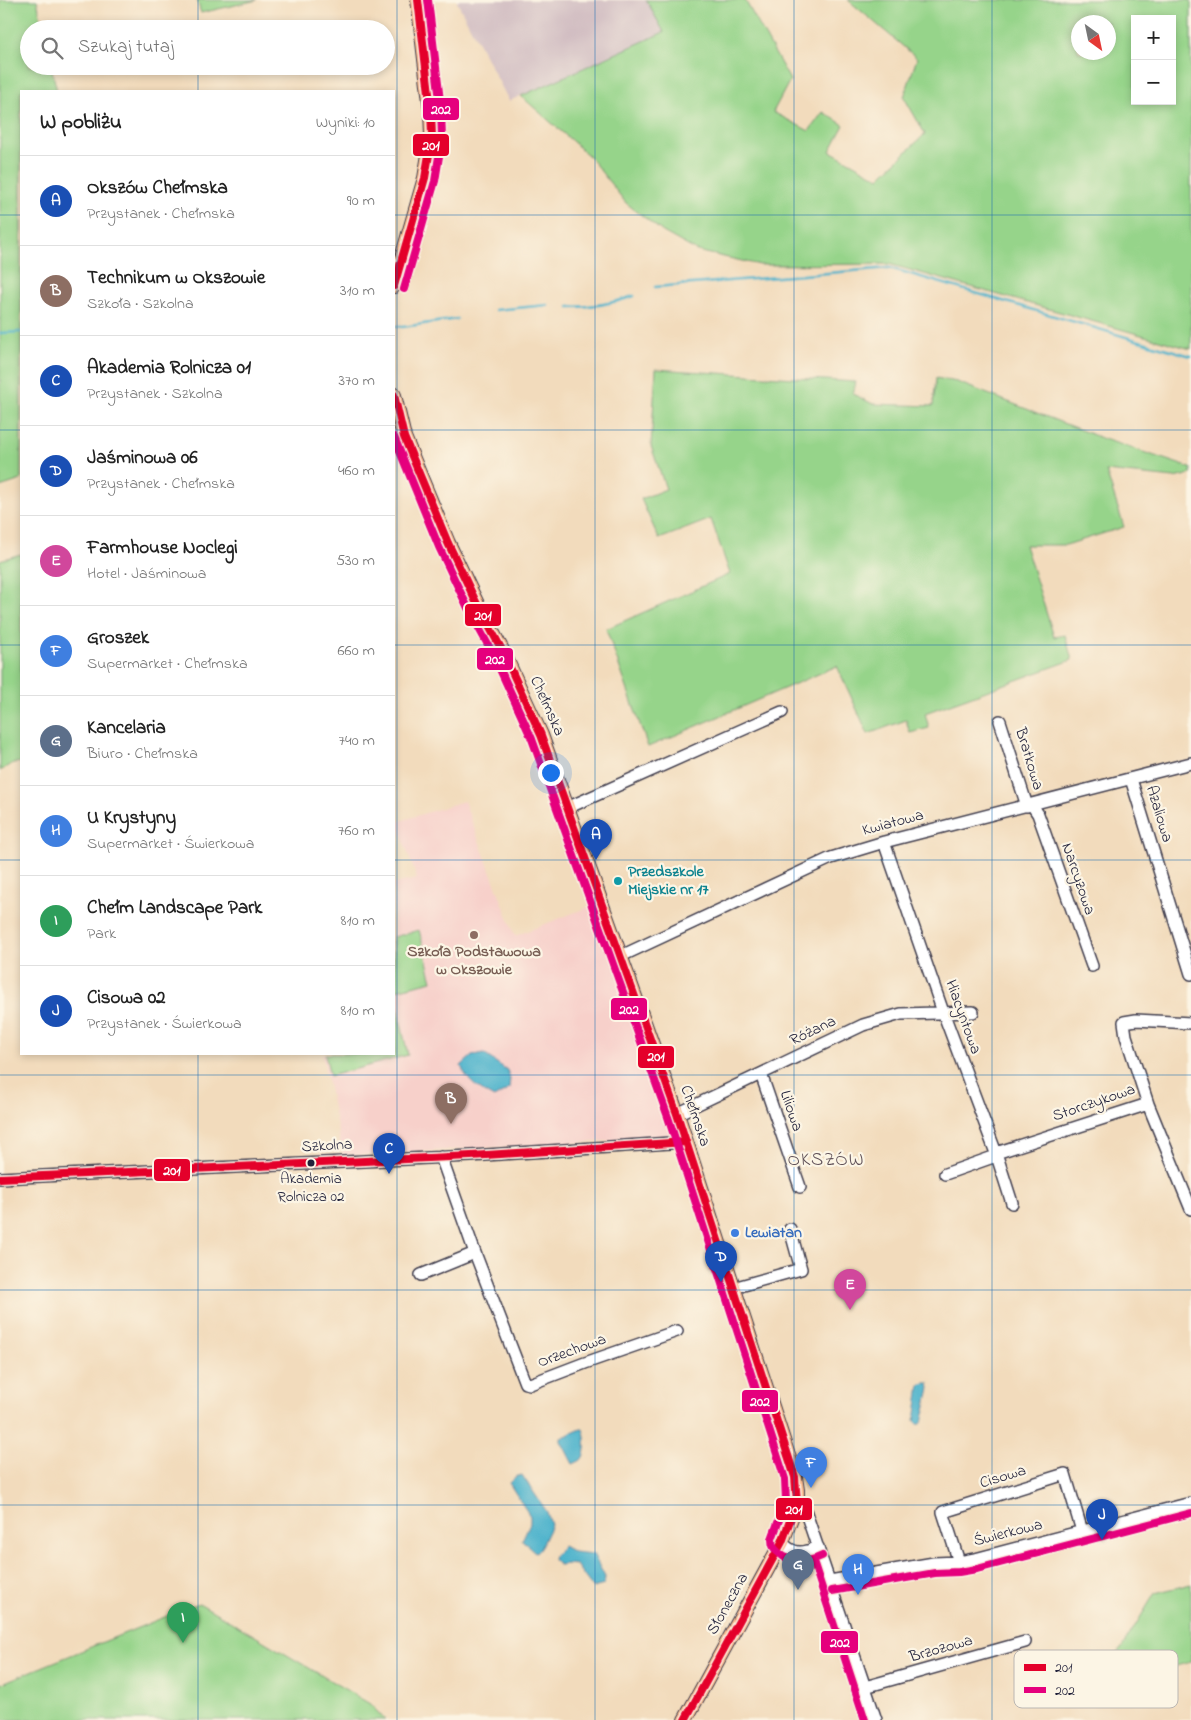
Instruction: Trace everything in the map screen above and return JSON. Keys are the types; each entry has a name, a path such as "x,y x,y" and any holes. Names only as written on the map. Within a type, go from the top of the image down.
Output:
{"main road":[{"path":"395,282 428,166 432,137 431,110 418,0"},
{"name":"Chełmska","path":"395,399 402,429 413,459 448,543 477,604 502,650 537,725 686,1142 795,1477 798,1490 797,1502"},
{"name":"Słoneczna","path":"685,1720 782,1542 797,1502"}],"street":[{"path":"567,808 782,712"},
{"name":"Bratkowa","path":"1000,721 1030,805"},
{"name":"Kwiatowa","path":"619,957 831,858 884,842 1191,763"},
{"name":"Azaliowa","path":"1131,779 1191,974"},
{"name":"Narcyzowa","path":"1030,805 1038,814 1092,966"},
{"name":"Hiacyntowa","path":"884,842 1012,1203"},
{"name":"Różana","path":"676,1114 863,1025 901,1014 973,1012"},
{"name":"Storczykowa","path":"946,1174 996,1155 1148,1104 1126,1036 1124,1022 1136,1020 1191,1023"},
{"name":"Liliowa","path":"761,1074 800,1187"},
{"path":"1148,1104 1191,1209"},
{"name":"Szkolna","path":"0,1178 440,1157 686,1142"},
{"name":"Orzechowa","path":"440,1157 525,1383 530,1384 677,1331"},
{"path":"733,1288 801,1269 790,1229"},
{"path":"421,1275 475,1253"},
{"name":"Cisowa","path":"959,1562 943,1512 1065,1474 1082,1531"},
{"name":"Chełmska","path":"797,1502 805,1510 876,1720"},
{"name":"Świerkowa","path":"830,1581 934,1563 975,1559 1191,1503"},
{"path":"782,1542 788,1549 799,1552 809,1551 818,1547"},
{"name":"Brzozowa","path":"865,1687 1025,1642"}],"shaded area":[{"path":"456,0 646,0 664,32 509,101"},
{"path":"464,801 515,936 596,904 680,1137 343,1156 322,1055 395,1055 395,884 417,879 397,822"}],"green space":[{"path":"0,0 37,0 41,20 20,20 20,75 53,75 57,90 20,90 20,480 0,487"},
{"path":"197,0 257,0 201,13"},
{"path":"646,0 745,0 790,80 773,112 809,131 823,112 844,125 830,151 879,178 925,134 904,97 917,58 848,0 1191,0 1191,349 889,264 760,265 697,251 663,232 626,203 588,155 521,96 664,32"},
{"path":"656,369 856,382 853,394 873,404 933,406 936,378 957,382 1104,439 1191,468 1191,474 1174,478 1106,471 1124,527 1066,545 1025,545 1054,637 1065,635 1072,660 925,713 929,728 910,733 906,720 868,734 837,666 648,747 606,629 730,574 711,519 659,539 641,499 666,489 651,446"},
{"path":"20,554 20,762 11,764 0,771 0,560"},
{"path":"419,930 432,981 396,990 395,937"},
{"path":"395,997 408,1055 330,1076 325,1055 395,1055"},
{"path":"1191,1584 1191,1662 1178,1665 1178,1650 1120,1650 1155,1593"},
{"path":"199,1603 370,1704 385,1720 0,1720 0,1684"}],"water":[{"path":"484,1054 507,1070 510,1078 509,1089 494,1098 474,1085 461,1066 472,1056"},
{"path":"929,1383 930,1388 922,1423 918,1424 915,1421 920,1385"},
{"path":"583,1429 585,1436 584,1454 581,1460 573,1464 561,1438"},
{"path":"522,1475 547,1512 551,1525 539,1550 535,1552 522,1540 530,1523 530,1516 509,1483 515,1477"},
{"path":"563,1546 574,1552 593,1554 605,1577 604,1585 593,1588 576,1565 559,1565 553,1560 554,1555"}],"waterway":[{"path":"655,287 890,268 1191,356"},
{"path":"569,307 602,304 634,296"},
{"path":"495,310 548,305"},
{"path":"395,326 403,327 457,319"},
{"path":"0,333 20,332"}],"transit line":[{"name":"201","path":"395,283 425,178 432,137 431,110 418,0"},
{"name":"202","path":"404,289 435,181 442,138 441,109 428,0"},
{"name":"201","path":"395,399 404,437 448,543 477,604 502,650 541,735 677,1114 795,1477 797,1502 782,1542 685,1720"},
{"name":"202","path":"395,439 439,547 468,608 493,654 532,739 668,1117 785,1479 786,1501 772,1539 773,1545 776,1550 789,1560 800,1562 822,1556"},
{"name":"201","path":"0,1178 471,1156 686,1142"},
{"name":"202","path":"832,1591 935,1573 977,1569 1191,1513"},
{"name":"202","path":"814,1564 865,1720"}],"place":[{"name":"Okszów Chełmska","path":"596,860"},
{"name":"Przedszkole Miejskie nr 17","path":"618,881"},
{"name":"Szkoła Podstawowa w Okszowie","path":"474,935"},
{"name":"Technikum w Okszowie","path":"451,1124"},
{"name":"Akademia Rolnicza 02","path":"311,1163"},
{"name":"Akademia Rolnicza 01","path":"389,1174"},
{"name":"Lewiatan","path":"735,1233"},
{"name":"Jaśminowa 06","path":"721,1282"},
{"name":"Farmhouse Noclegi","path":"850,1310"},
{"name":"Groszek","path":"811,1488"},
{"name":"Cisowa 02","path":"1102,1540"},
{"name":"Kancelaria","path":"798,1590"},
{"name":"U Krystyny","path":"858,1595"},
{"name":"Chełm Landscape Park","path":"183,1643"}],"district":[{"name":"OKSZÓW","path":"826,1160"}]}
